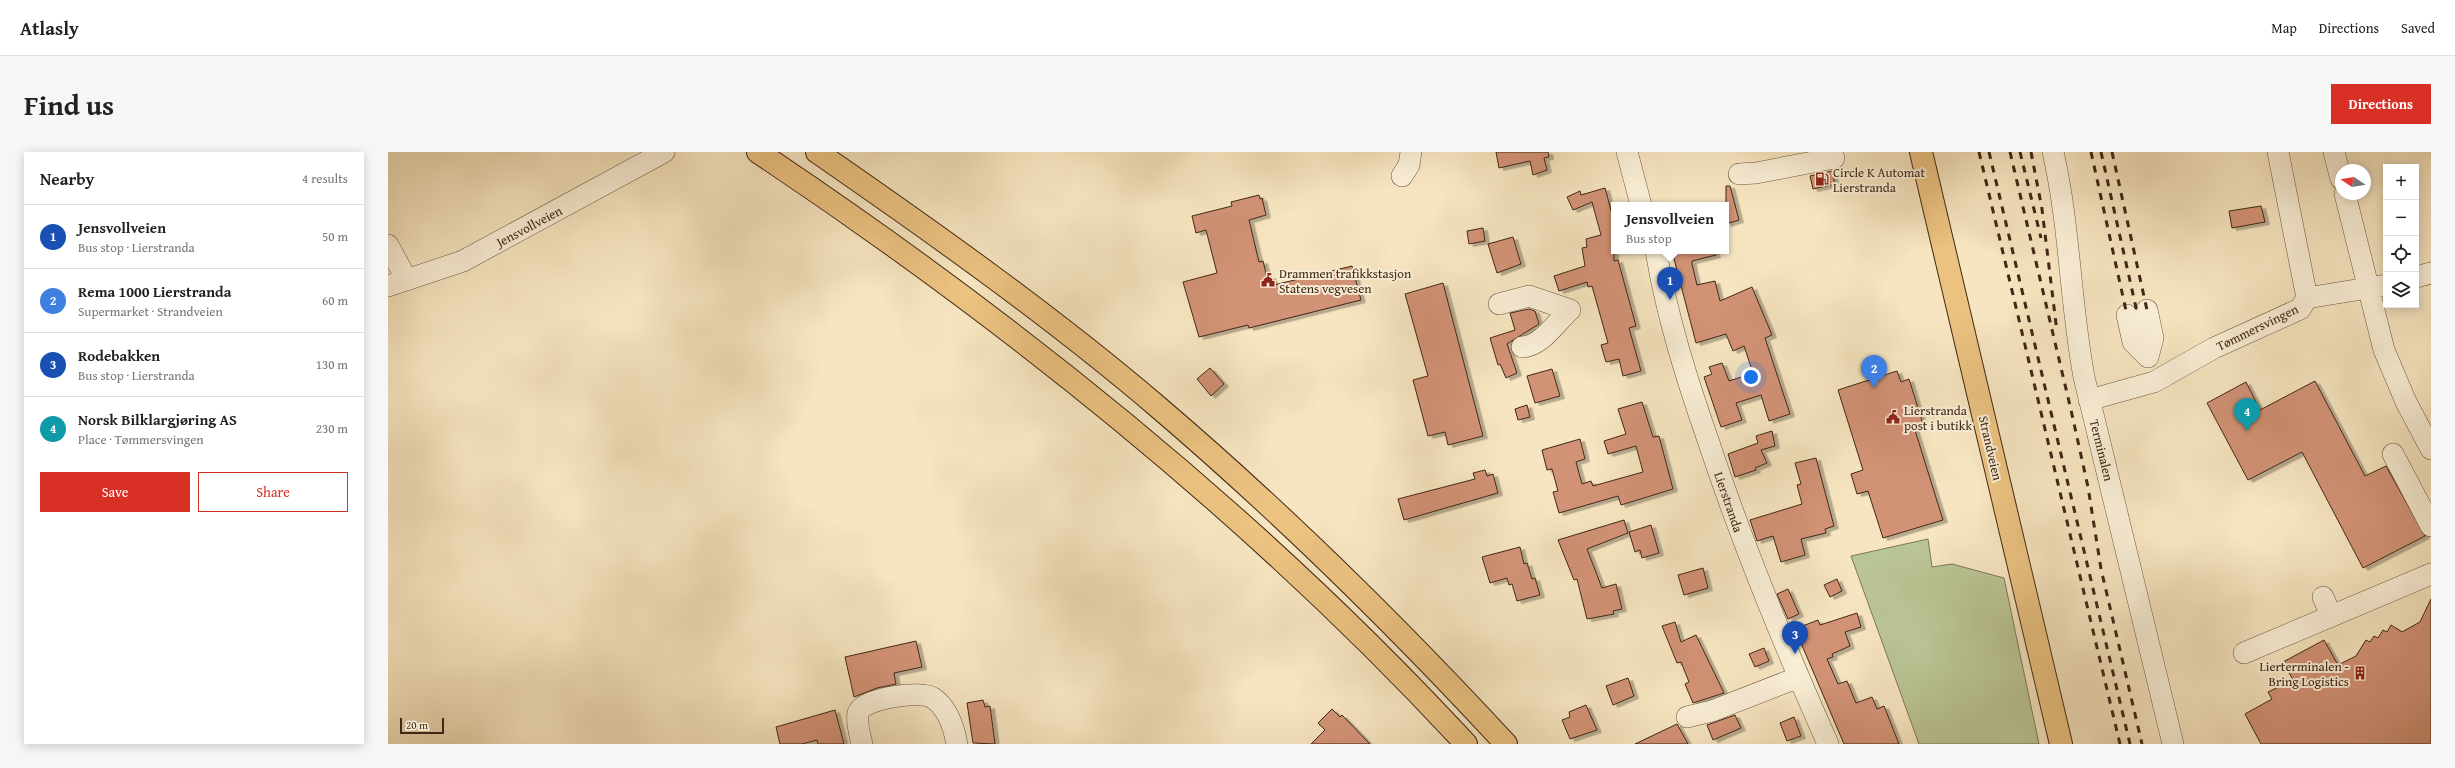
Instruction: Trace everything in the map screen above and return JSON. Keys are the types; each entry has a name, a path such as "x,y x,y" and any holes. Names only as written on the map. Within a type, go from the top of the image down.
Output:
{"main road":[{"path":"758,152 958,293 1068,378 1174,466 1292,569 1366,641 1466,744"},
{"path":"818,152 1031,305 1156,405 1249,487 1333,567 1427,660 1506,744"},
{"name":"Strandveien","path":"1921,152 2061,744"}],"street":[{"name":"Jensvollveien","path":"398,283 463,261 664,152"},
{"path":"1402,176 1409,165 1411,152"},
{"path":"1627,152 1640,202"},
{"name":"Terminalen","path":"2053,152 2065,222 2076,336 2089,400 2173,744"},
{"name":"Tømmersvingen","path":"2089,400 2154,382 2214,348 2300,309 2307,298 2278,152"},
{"path":"2334,152 2337,164"},
{"path":"1739,174 1756,174 1834,158"},
{"path":"2347,200 2377,286 2377,318 2384,350 2406,402 2431,449"},
{"path":"388,245 398,283"},
{"name":"Lierstranda","path":"1657,254 1667,312 1697,409 1745,547 1828,744"},
{"path":"2419,276 2431,273"},
{"path":"2307,298 2377,286"},
{"path":"1499,304 1529,296 1570,310 1541,339 1528,347 1522,347"},
{"path":"2137,312 2154,382"},
{"path":"2393,454 2431,526"},
{"path":"2244,652 2327,606 2431,574"},
{"path":"1687,717 1712,711 1799,677"},
{"path":"862,744 858,713 862,707 883,700 920,694 933,698 943,709 950,720 957,744"}],"green space":[{"path":"1928,539 1932,567 1952,564 2004,578 2039,744 1919,744 1851,556"}],"building":[{"path":"1496,152 1548,152 1549,157 1544,158 1547,170 1533,175 1530,161 1499,168"},
{"path":"1832,171 1835,184 1813,189 1810,176"},
{"path":"1726,186 1730,186 1739,220 1729,223 1729,202 1726,202"},
{"path":"1605,188 1611,210 1611,254 1614,254 1614,261 1618,260 1636,326 1629,328 1641,371 1623,376 1619,359 1606,362 1601,345 1608,343 1592,286 1588,287 1587,282 1559,291 1554,276 1585,266 1582,248 1587,247 1586,239 1601,235 1592,202 1573,210 1567,197 1580,191 1581,195"},
{"path":"1259,195 1260,199 1262,198 1266,215 1249,220 1259,262 1263,261 1267,277 1271,276 1274,285 1352,266 1361,300 1249,328 1248,325 1199,337 1183,282 1217,273 1206,230 1196,233 1192,216 1232,206 1231,202"},
{"path":"2261,206 2265,222 2232,228 2229,211"},
{"path":"1483,228 1485,241 1469,244 1467,231"},
{"path":"1513,237 1521,264 1497,273 1488,244"},
{"path":"1673,254 1716,254 1692,261 1692,264 1697,285 1715,281 1720,301 1752,287 1772,335 1765,338 1790,414 1769,421 1761,395 1736,403 1742,420 1721,427 1704,377 1712,374 1709,367 1722,363 1729,381 1753,373 1744,346 1733,351 1726,334 1696,343"},
{"path":"1443,283 1483,436 1448,445 1445,432 1428,436 1413,380 1428,376 1405,294"},
{"path":"1529,309 1535,311 1539,324 1507,344 1517,373 1506,378 1500,364 1498,365 1490,338 1515,330 1510,313"},
{"path":"1210,368 1224,384 1211,396 1197,379"},
{"path":"1552,369 1560,396 1535,403 1527,376"},
{"path":"1897,371 1901,382 1909,379 1923,424 1914,427 1943,520 1883,538 1868,491 1857,494 1851,474 1863,470 1838,390"},
{"path":"2315,381 2365,476 2386,466 2425,536 2363,568 2302,452 2248,480 2207,403 2246,382 2260,410"},
{"path":"1642,402 1653,437 1659,436 1673,489 1621,505 1618,496 1559,513 1553,492 1558,491 1552,469 1547,470 1542,450 1580,439 1585,459 1576,462 1582,484 1591,481 1593,486 1643,472 1636,446 1608,454 1604,441 1626,434 1618,409"},
{"path":"1527,405 1530,417 1518,420 1515,409"},
{"path":"1772,431 1775,446 1761,450 1767,463 1755,468 1756,470 1735,477 1728,454 1758,443 1756,436"},
{"path":"1816,458 1834,526 1825,529 1826,533 1801,539 1805,555 1781,562 1773,536 1757,541 1750,520 1802,504 1797,485 1801,484 1795,463"},
{"path":"1485,470 1487,476 1493,474 1498,493 1404,520 1398,499 1475,479 1473,473"},
{"path":"1624,520 1628,533 1587,549 1602,588 1616,584 1622,609 1613,611 1614,614 1587,619 1577,579 1574,580 1558,540"},
{"path":"1651,525 1659,553 1642,558 1640,550 1635,552 1629,532"},
{"path":"1520,547 1524,564 1527,563 1532,579 1535,578 1540,595 1517,601 1512,584 1509,585 1507,578 1490,583 1482,557"},
{"path":"1703,568 1708,588 1684,595 1678,575"},
{"path":"1837,579 1842,591 1830,597 1824,585"},
{"path":"1788,589 1799,614 1788,619 1777,594"},
{"name":"Lierterminalen - Bring Logistics","path":"2431,599 2431,744 2261,744 2245,714 2272,699 2268,692 2293,680 2283,662 2324,640 2338,665 2356,656 2366,640 2370,642 2374,636 2378,638 2383,630 2387,632 2391,625 2402,632 2420,622"},
{"path":"1857,613 1861,627 1845,632 1850,646 1832,654 1833,657 1827,659 1838,684 1847,681 1856,703 1872,697 1877,709 1884,706 1899,744 1844,744 1795,629 1818,620 1820,625"},
{"path":"1675,622 1681,642 1696,635 1724,693 1693,703 1685,684 1689,682 1681,662 1677,663 1662,626"},
{"path":"916,641 922,667 894,673 896,684 877,688 854,697 845,657"},
{"path":"1764,648 1769,661 1755,667 1749,654"},
{"path":"1628,678 1634,696 1613,705 1606,686"},
{"path":"983,700 985,707 990,706 995,744 973,743 967,703"},
{"path":"1586,705 1597,730 1570,739 1562,720 1570,717 1569,712"},
{"path":"1332,709 1340,717 1342,715 1370,744 1311,744 1325,730 1318,723"},
{"path":"835,710 844,744 818,744 817,740 802,744 780,744 776,727"},
{"path":"1735,715 1741,728 1713,740 1707,725"},
{"path":"1794,717 1801,736 1787,741 1780,723"},
{"path":"1677,724 1688,744 1635,744"}],"railway":[{"path":"1979,152 2120,744"},
{"path":"1989,152 2130,744"},
{"path":"2010,152 2071,410 2088,487 2101,569 2142,744"},
{"path":"2020,152 2041,238"},
{"path":"2031,152 2042,209 2057,332"},
{"path":"2091,152 2127,315"},
{"path":"2101,152 2137,312"},
{"path":"2112,152 2147,310"}],"place":[{"name":"Circle K Automat Lierstranda","path":"1822,179"},
{"name":"Drammen trafikkstasjon Statens vegvesen","path":"1268,280"},
{"name":"Jensvollveien","path":"1670,300"},
{"name":"Rema 1000 Lierstranda","path":"1874,388"},
{"name":"Lierstranda post i butikk","path":"1893,417"},
{"name":"Norsk Bilklargjøring AS","path":"2247,431"},
{"name":"Rodebakken","path":"1795,654"},
{"name":"Lierterminalen - Bring Logistics","path":"2360,673"}]}
